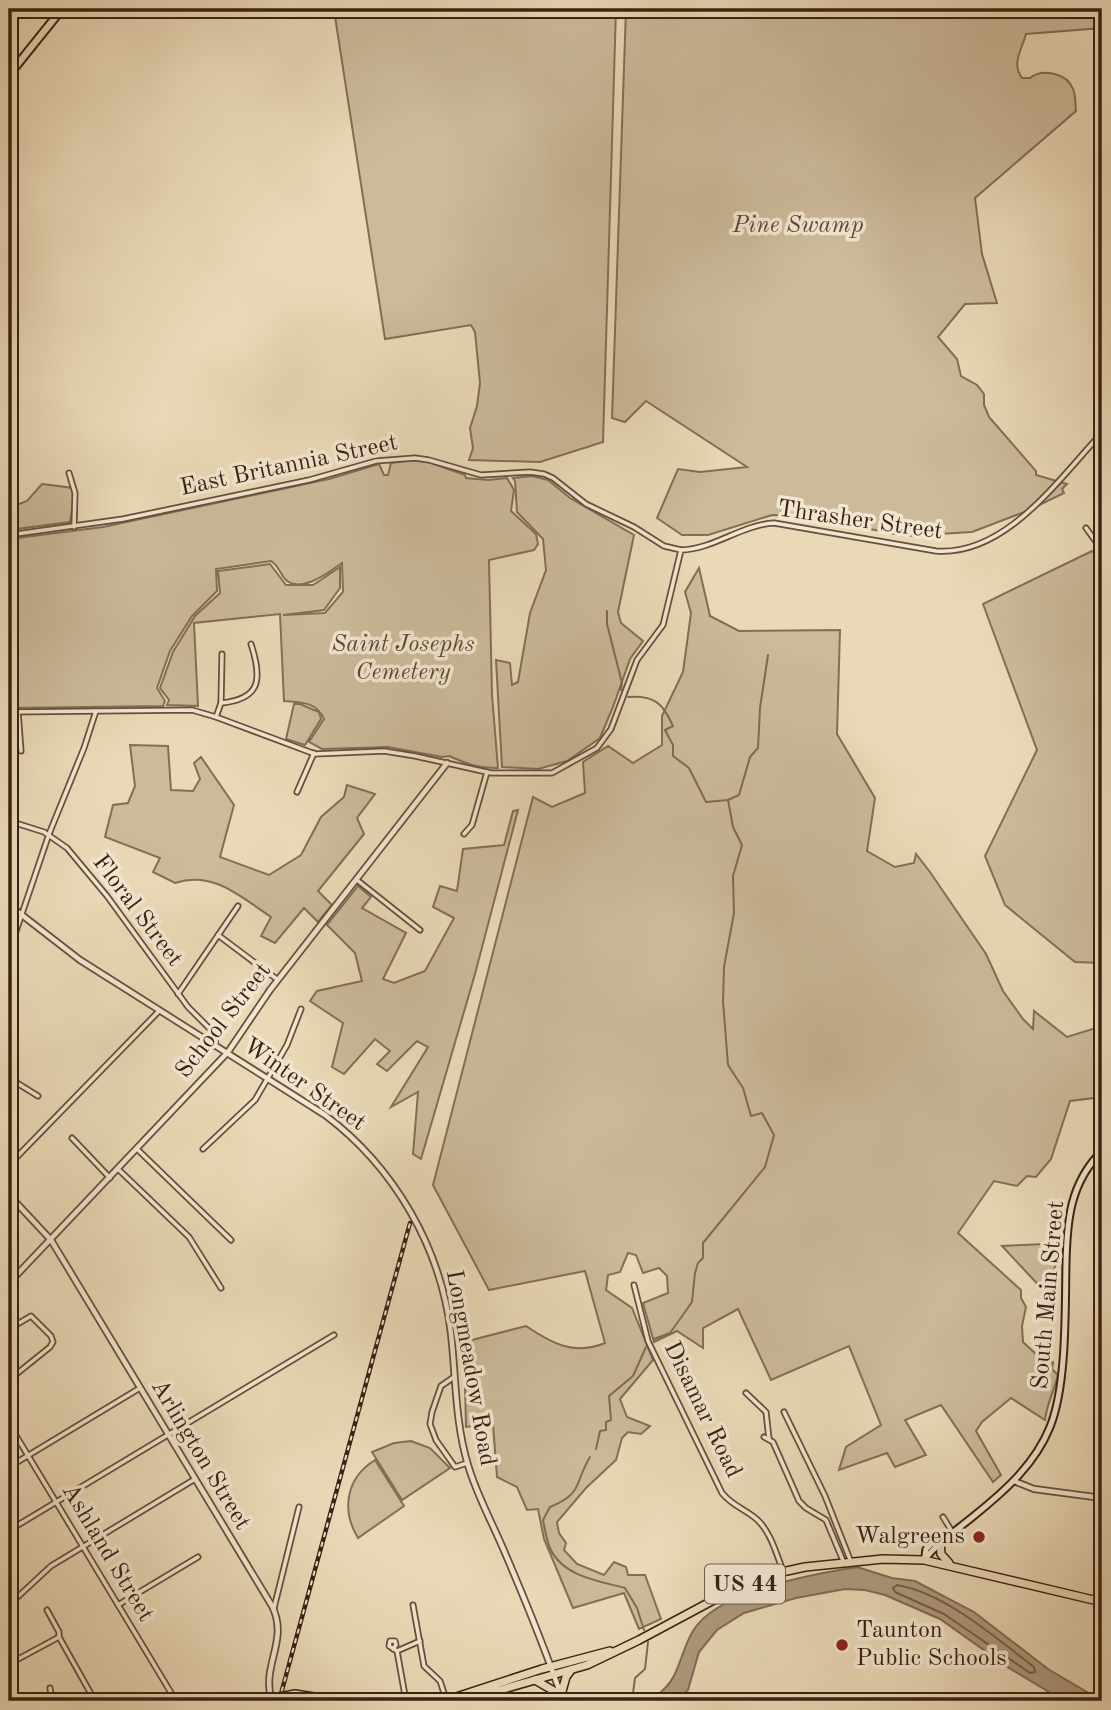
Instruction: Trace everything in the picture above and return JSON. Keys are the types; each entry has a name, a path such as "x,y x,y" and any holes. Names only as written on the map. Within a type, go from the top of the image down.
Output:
{"highway":[{"path":"940,1541 942,1557 956,1567"},
{"name":"US 44","path":"471,1694 484,1694 534,1680 552,1671 587,1665 738,1587 783,1571 848,1562 924,1560 1102,1602"},
{"name":"US 44","path":"445,1701 615,1651"},
{"path":"534,1680 562,1698 566,1677 572,1669"},
{"path":"259,1701 304,1695 338,1701"}],"main road":[{"path":"9,75 62,9"},
{"name":"South Main Street","path":"967,1521 1014,1481 1045,1437 1056,1409 1061,1377 1069,1215 1082,1177 1102,1151"},
{"path":"924,1560 929,1546 967,1521"},
{"path":"924,1560 940,1541 967,1521"}],"street":[{"name":"Thrasher Street","path":"681,550 698,548 753,527 774,523 936,551 962,550 992,538 1021,519 1102,433"},
{"name":"East Britannia Street","path":"9,535 74,527 309,480 376,461 415,458 481,475 530,472 544,474 586,504 634,527 664,546 681,550"},
{"path":"69,473 75,493 74,527"},
{"path":"1086,528 1102,550"},
{"path":"9,712 186,710 216,716 314,753 384,751 486,772 552,773 573,764 602,744 611,729 637,660 663,625 681,550"},
{"path":"221,703 244,698 256,685 257,669 251,644"},
{"path":"216,716 221,703 222,654"},
{"path":"9,952 49,834 84,748 96,710"},
{"path":"18,712 21,751"},
{"path":"297,792 314,753"},
{"name":"School Street","path":"9,1282 228,1052 278,980 447,763"},
{"path":"464,834 472,825 486,772"},
{"name":"Floral Street","path":"9,821 49,834 67,848 89,873 188,1007 216,1035 215,1046"},
{"path":"356,880 420,930"},
{"name":"Winter Street","path":"9,905 76,957 315,1108 355,1140 396,1188 416,1223"},
{"path":"178,994 238,905"},
{"path":"218,935 278,980"},
{"path":"202,1149 251,1105 287,1045 301,1009"},
{"path":"9,1165 159,1011"},
{"path":"9,1077 37,1096"},
{"path":"72,1139 110,1178"},
{"path":"137,1149 230,1240"},
{"path":"118,1169 189,1237 221,1288"},
{"name":"Arlington Street","path":"9,1195 51,1240 274,1610 279,1636 268,1682 271,1698"},
{"name":"Longmeadow Road","path":"416,1223 432,1255 444,1295 451,1334 459,1430 467,1463 562,1698"},
{"name":"Disamar Road","path":"634,1285 648,1341 722,1493 731,1504 762,1524 783,1571"},
{"path":"9,1329 31,1316 51,1336 53,1342 9,1381"},
{"path":"9,1527 18,1525 334,1335"},
{"path":"454,1377 441,1386 430,1424 436,1440 455,1466 467,1463"},
{"path":"9,1467 140,1388"},
{"path":"746,1393 766,1412 769,1439"},
{"path":"785,1412 825,1496 848,1562"},
{"name":"Ashland Street","path":"9,1424 176,1701"},
{"path":"764,1437 773,1442 799,1501 827,1520 848,1562"},
{"path":"9,1605 40,1575 82,1546 195,1479"},
{"path":"1014,1481 1034,1489 1102,1498"},
{"path":"274,1610 299,1507"},
{"path":"943,1517 951,1530"},
{"path":"118,1605 198,1556"},
{"path":"413,1605 424,1666 440,1681 445,1701"},
{"path":"47,1611 94,1700 80,1701"},
{"path":"9,1664 59,1637"},
{"path":"406,1701 395,1650 420,1641"},
{"path":"50,1688 52,1701"}],"green space":[{"path":"616,9 603,442 540,462 469,460 473,448 470,428 480,383 475,332 471,325 385,339 334,10"},
{"name":"Pine Swamp","path":"626,9 1102,9 1102,28 1026,34 1017,62 1022,78 1047,73 1065,79 1074,91 1076,111 975,198 982,254 997,303 965,304 938,337 957,359 961,376 977,385 984,394 984,405 989,417 1036,471 1036,475 1067,484 1062,489 1064,493 1027,511 972,532 905,536 810,517 772,515 708,535 682,535 657,518 678,469 700,472 747,467 646,401 625,422 612,418"},
{"name":"Saint Josephs Cemetery","path":"412,460 428,462 465,475 466,478 507,478 514,490 511,511 536,534 538,544 534,550 489,560 492,695 498,768 478,766 449,756 388,747 322,749 309,742 324,719 312,706 284,701 280,614 194,623 198,706 167,705 169,700 160,688 173,652 195,616 220,593 218,571 270,564 286,585 298,585 285,579 271,561 216,569 217,591 192,616 170,651 157,688 165,701 163,706 9,708 9,539 103,527 329,479 379,464 384,475 388,475 391,463","holes":["342,563 343,592 325,613 283,615 324,610 340,588 340,567 313,585 298,585 330,572"]},
{"path":"532,476 548,480 570,498 634,535 618,612 621,623 643,641 630,659 600,738 567,761 538,769 502,767 496,660 510,663 512,685 518,682 530,613 546,570 543,539 517,512 513,478"},
{"path":"42,484 73,488 70,522 9,530 9,508 27,501"},
{"path":"1092,551 1102,560 1102,963 1075,962 1005,905 985,856 1037,750 983,604"},
{"path":"699,568 710,616 739,631 840,630 837,734 875,798 867,851 895,867 914,863 916,854 986,954 1003,991 1033,1029 1034,1011 1067,1037 1102,1026 1102,1097 1070,1101 1051,1159 1036,1177 1027,1176 1017,1186 994,1181 958,1233 1021,1290 1021,1298 1026,1307 1022,1326 1023,1342 1038,1356 1053,1362 1052,1369 1058,1375 1045,1420 1011,1398 982,1422 976,1431 1001,1475 993,1482 941,1405 905,1420 926,1455 895,1467 887,1453 839,1470 846,1447 881,1425 849,1346 771,1380 738,1309 703,1328 703,1348 677,1331 654,1342 643,1303 668,1293 667,1276 659,1268 643,1273 636,1255 628,1253 620,1272 608,1275 606,1290 632,1308 653,1360 620,1399 627,1417 650,1426 641,1434 628,1432 622,1438 616,1460 586,1488 557,1522 559,1533 566,1543 564,1550 577,1564 604,1575 614,1562 626,1567 628,1575 645,1575 661,1619 639,1629 624,1593 573,1608 544,1539 538,1509 527,1510 517,1487 497,1477 493,1424 466,1427 464,1342 526,1326 563,1346 583,1348 605,1343 585,1271 489,1290 433,1185 533,797 552,807 585,793 583,762 608,746 633,763 662,745 662,716 683,672 691,613 685,592"},
{"path":"294,704 319,712 321,719 305,745 286,739"},
{"path":"130,745 168,746 171,790 193,791 200,779 194,763 201,757 234,805 220,857 269,875 301,855 321,817 344,797 347,785 375,794 357,818 364,834 318,891 332,905 318,922 304,908 275,943 261,936 271,917 237,894 202,880 175,883 153,872 160,858 105,837 113,805 128,803 135,786"},
{"path":"518,810 475,974 421,1159 413,1154 418,1092 391,1107 428,1047 417,1041 387,1071 377,1064 390,1051 375,1039 344,1074 332,1067 343,1023 310,1001 317,991 362,981 355,953 327,925 358,886 371,897 362,908 406,933 383,979 394,983 425,971 454,918 433,907 440,886 457,891 463,849 504,845 513,811"},
{"path":"1045,1244 1057,1261 1046,1293 1002,1246"},
{"path":"411,1441 430,1448 450,1468 402,1500 372,1452 394,1443"},
{"path":"375,1460 404,1506 358,1538 349,1517 349,1495 358,1476"}],"water":[{"path":"857,1567 892,1578 915,1581 974,1612 1048,1669 1102,1701 1064,1701 1009,1668 940,1619 885,1595 845,1589 796,1598 744,1613 717,1630 699,1652 688,1690 676,1701 648,1701 659,1694 673,1678 693,1631 705,1617 722,1605 792,1580"}],"waterway":[{"path":"607,611 607,624 622,683 621,690"},
{"path":"654,1339 670,1333 692,1302 695,1273 703,1258 703,1243 765,1167 774,1135 762,1113 751,1116 743,1088 728,1065 723,1001 724,967 734,913 733,876 742,845 733,827 728,800 739,795 750,757 758,748 760,708 768,655"},
{"path":"628,697 645,697 661,706 673,726 665,730 673,745 673,756 689,768 706,802 728,800"},
{"path":"596,1449 600,1431 606,1430 606,1422 611,1420 609,1396 633,1376 646,1347"},
{"path":"590,1457 573,1492 550,1507 543,1520 550,1548 563,1565 572,1571 593,1580 625,1588 637,1608 644,1630"},
{"path":"648,1642 645,1669 635,1678 633,1693 649,1701"}],"railway":[{"path":"279,1701 410,1223"}],"place":[{"name":"Walgreens","path":"979,1537"},
{"name":"Taunton Public Schools","path":"842,1645"}]}
